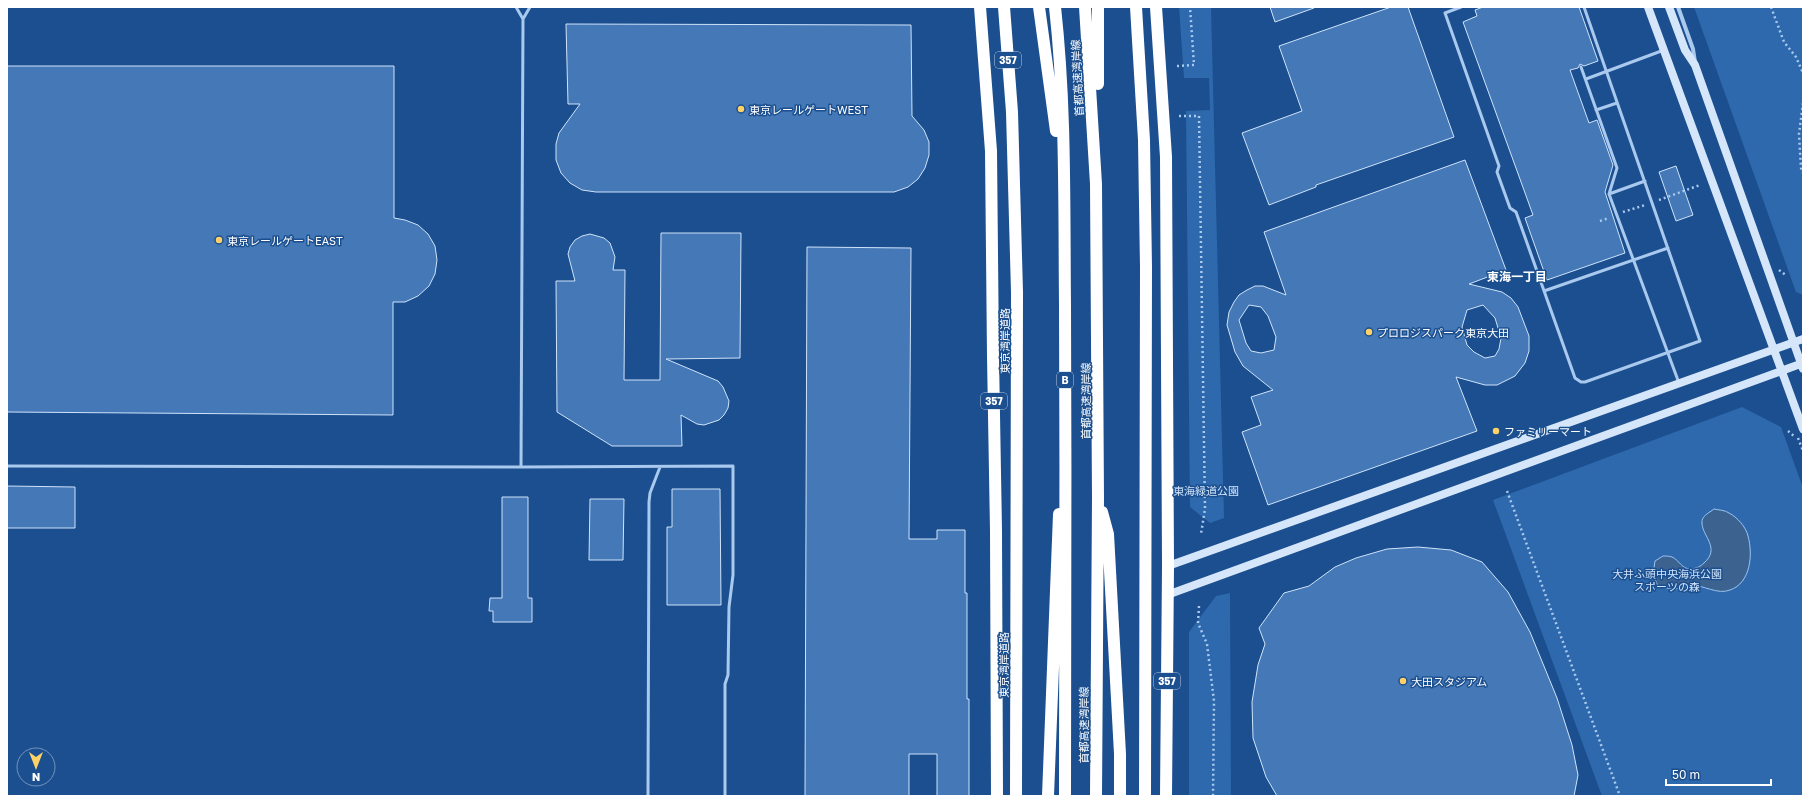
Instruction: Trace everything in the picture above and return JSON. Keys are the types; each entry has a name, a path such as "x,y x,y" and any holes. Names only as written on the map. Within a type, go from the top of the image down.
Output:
{"highway":[{"name":"357","path":"980,7 991,151 996,531 997,796"},
{"name":"東京湾岸道路","path":"1004,7 1012,112 1017,292 1016,796"},
{"name":"B","path":"1039,7 1064,185"},
{"name":"首都高速湾岸線","path":"1055,7 1061,91 1064,185 1066,487 1065,796"},
{"name":"首都高速湾岸線","path":"1085,7 1096,184 1098,498 1096,796"},
{"path":"1096,184 1099,34 1098,7"},
{"name":"357","path":"1136,7 1144,140 1146,268 1146,796"},
{"name":"357","path":"1156,7 1166,157 1168,566 1166,796"},
{"path":"1048,796 1058,518 1066,487"},
{"path":"1098,498 1108,534 1120,754 1120,796"}],"street":[{"path":"1648,7 1803,429"},
{"path":"1669,7 1685,50 1695,65"},
{"path":"1168,594 1781,370 1802,365 1695,65 1693,50 1678,7"},
{"path":"1168,566 1803,338"}],"lane":[{"path":"516,7 523,19"},
{"path":"522,467 523,19 530,7"},
{"path":"1461,7 1445,13 1499,166 1497,172 1510,208 1516,212 1576,378 1585,382 1700,341 1584,7"},
{"path":"1586,79 1664,50"},
{"path":"1581,66 1617,168 1609,194 1668,352 1678,383"},
{"path":"1596,110 1617,102"},
{"path":"1609,194 1645,181"},
{"path":"1544,291 1668,248"},
{"path":"7,466 733,466 733,575 729,607 728,675 725,684 725,796"},
{"path":"648,796 649,502 650,493 660,466"}],"path":[{"path":"1177,66 1194,65 1190,7"},
{"path":"1771,7 1784,42 1796,57 1803,73"},
{"path":"1803,103 1799,134 1801,168 1803,173"},
{"path":"1179,116 1199,116 1205,510 1201,534"},
{"path":"1788,432 1799,439 1803,451"},
{"path":"1507,491 1620,796"},
{"path":"1199,606 1198,623 1207,644 1214,701 1213,796"}],"green space":[{"name":"東海緑道公園","path":"1179,7 1211,7 1224,518 1210,523 1190,507 1186,111 1210,110 1209,78 1184,78"},
{"path":"1694,7 1803,7 1803,295 1796,292"},
{"name":"大井ふ頭中央海浜公園 スポーツの森","path":"1742,407 1781,427 1803,488 1803,796 1602,796 1493,500"},
{"path":"1230,593 1231,796 1189,796 1189,632 1216,596"}],"shaded area":[{"path":"1714,509 1726,511 1732,515 1741,523 1747,533 1750,543 1750,559 1749,567 1742,581 1737,586 1725,591 1716,591 1696,585 1676,589 1658,586 1653,575 1655,561 1663,556 1672,557 1687,569 1700,566 1709,558 1711,547 1703,528 1702,521 1706,515"}],"building":[{"path":"1270,7 1314,7 1314,8 1275,22"},
{"path":"1391,7 1408,7 1454,137 1316,185 1316,187 1269,205 1242,133 1302,111 1279,46"},
{"path":"1483,7 1579,7 1598,61 1584,66 1580,64 1578,68 1570,70 1589,123 1597,120 1613,165 1605,192 1625,253 1547,280 1525,218 1533,215 1463,22 1477,16 1475,10"},
{"name":"東京レールゲートWEST","path":"566,24 911,25 912,116 924,130 929,142 929,155 925,168 918,179 908,187 894,192 596,192 582,190 570,183 561,173 556,160 556,144 559,133 580,104 568,104"},
{"name":"東京レールゲートEAST","path":"7,66 394,66 394,218 418,225 428,234 435,246 437,260 435,274 429,286 418,296 405,302 393,302 393,415 7,412"},
{"name":"プロロジスパーク東京大田","path":"1465,160 1506,270 1469,284 1502,292 1511,298 1518,307 1529,336 1529,351 1525,363 1515,376 1497,385 1485,385 1456,377 1477,431 1268,505 1242,432 1261,425 1251,397 1273,390 1243,366 1235,352 1227,325 1229,312 1234,302 1239,295 1247,290 1255,286 1263,286 1286,295 1264,232","holes":["1249,305 1261,307 1268,316 1276,337 1274,350 1261,353 1251,351 1246,343 1239,320","1483,305 1495,318 1501,338 1499,349 1495,356 1485,358 1474,352 1467,345 1462,327 1467,310"]},
{"path":"1676,166 1693,215 1676,221 1659,172"},
{"path":"661,233 741,233 740,358 666,359 718,381 723,387 729,401 728,408 724,415 719,420 704,425 697,424 681,415 682,446 612,446 557,412 556,281 575,281 568,254 570,247 575,240 590,234 604,238 610,243 615,257 613,270 625,270 624,380 660,380"},
{"path":"807,247 911,248 909,539 937,539 937,530 965,530 965,593 967,593 967,699 969,699 969,796 937,796 937,754 909,754 909,796 805,796"},
{"path":"7,486 75,487 75,528 7,528"},
{"path":"672,489 720,489 721,605 667,605 667,527 672,527"},
{"path":"502,497 528,497 528,598 532,598 532,622 493,622 493,611 489,611 490,598 502,598"},
{"path":"590,499 624,499 623,560 589,560"},
{"name":"大田スタジアム","path":"1418,547 1451,550 1482,562 1508,592 1530,632 1557,698 1572,745 1578,775 1574,796 1277,796 1266,777 1253,738 1252,702 1258,665 1265,644 1259,628 1284,593 1309,586 1335,567 1356,558 1387,549"}],"place":[{"name":"東京レールゲートWEST","path":"741,109"},
{"name":"東京レールゲートEAST","path":"219,240"},
{"name":"プロロジスパーク東京大田","path":"1369,332"},
{"name":"ファミリーマート","path":"1496,431"},
{"name":"大田スタジアム","path":"1403,681"}],"district":[{"name":"東海一丁目","path":"1517,276"}]}
